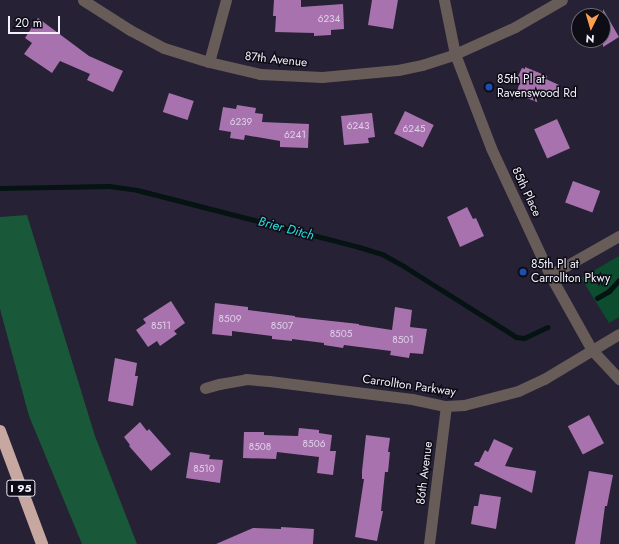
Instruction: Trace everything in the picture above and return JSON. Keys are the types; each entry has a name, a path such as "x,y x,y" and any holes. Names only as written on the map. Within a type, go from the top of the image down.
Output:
{"highway":[{"name":"I 95","path":"0,431 42,544"}],"street":[{"name":"87th Avenue","path":"83,0 130,30 157,44 209,62 260,74 322,77 398,70 422,65 455,54 515,27 562,0"},
{"path":"209,62 226,0"},
{"name":"85th Place","path":"444,0 455,54 491,148 550,275 592,350 619,379"},
{"path":"550,275 619,236"},
{"name":"Carrollton Parkway","path":"206,388 219,384 246,380 269,381 412,399 446,406 464,405 518,391 544,379 619,334"},
{"name":"86th Avenue","path":"429,544 446,406"}],"green space":[{"path":"27,215 95,436 137,544 82,544 29,416 0,309 0,217"},
{"path":"619,256 619,317 609,323 581,278"}],"building":[{"path":"274,0 301,0 301,7 343,4 344,29 331,30 331,35 314,36 314,33 275,32 276,16 273,16"},
{"path":"372,0 398,0 393,29 368,25"},
{"path":"38,18 89,56 123,71 113,92 87,80 90,74 60,61 52,73 24,54 32,43 25,38"},
{"path":"611,23 619,37 611,42"},
{"path":"525,67 547,76 546,79 559,85 554,95 542,90 537,102 516,94 520,82 516,80 522,68 525,69"},
{"path":"169,93 194,101 188,120 163,112"},
{"path":"237,105 256,108 255,113 263,114 262,122 309,124 308,148 280,147 280,141 245,135 244,140 230,138 231,132 219,130 223,107 236,109"},
{"path":"405,111 434,125 423,147 394,133"},
{"path":"372,113 375,137 368,138 369,143 344,145 341,116"},
{"path":"557,119 570,148 547,158 534,129"},
{"path":"573,181 600,191 592,213 565,203"},
{"path":"467,207 473,219 476,218 484,236 460,247 447,217"},
{"path":"171,301 185,323 174,331 177,334 160,346 157,341 148,347 136,330 146,323 143,319"},
{"path":"215,303 248,307 248,310 359,324 392,330 395,307 412,310 410,327 427,329 423,354 410,353 409,358 390,355 391,351 344,345 343,348 324,345 324,343 292,339 292,341 272,339 272,336 232,331 232,336 212,334"},
{"path":"115,358 137,363 135,376 138,376 133,406 108,401"},
{"path":"589,415 604,443 583,455 568,426"},
{"path":"140,422 147,431 149,429 171,454 151,471 129,446 130,445 124,437"},
{"path":"299,428 319,430 319,433 332,435 330,451 336,451 333,475 317,473 319,457 277,452 276,459 243,458 244,432 264,432 264,435 298,436"},
{"path":"366,435 390,438 388,472 385,472 381,511 383,511 377,541 355,537 364,479 362,479 362,471"},
{"path":"494,439 513,448 505,466 536,471 532,493 474,465 475,462 479,462 485,450 488,452"},
{"path":"190,452 210,455 209,459 223,460 220,483 186,478"},
{"path":"589,471 613,475 607,506 605,506 600,544 575,544"},
{"path":"480,494 501,497 496,529 471,524 474,506 478,506"},
{"path":"281,527 314,529 313,544 216,544 253,528 281,529"}],"waterway":[{"name":"Brier Ditch","path":"0,188 109,186 137,190 382,254 516,337 524,338 548,327"},
{"name":"Brier Ditch","path":"597,298 609,291 619,280"}],"place":[{"name":"85th Pl at Ravenswood Rd","path":"489,87"},
{"name":"85th Pl at Carrollton Pkwy","path":"523,272"}]}
